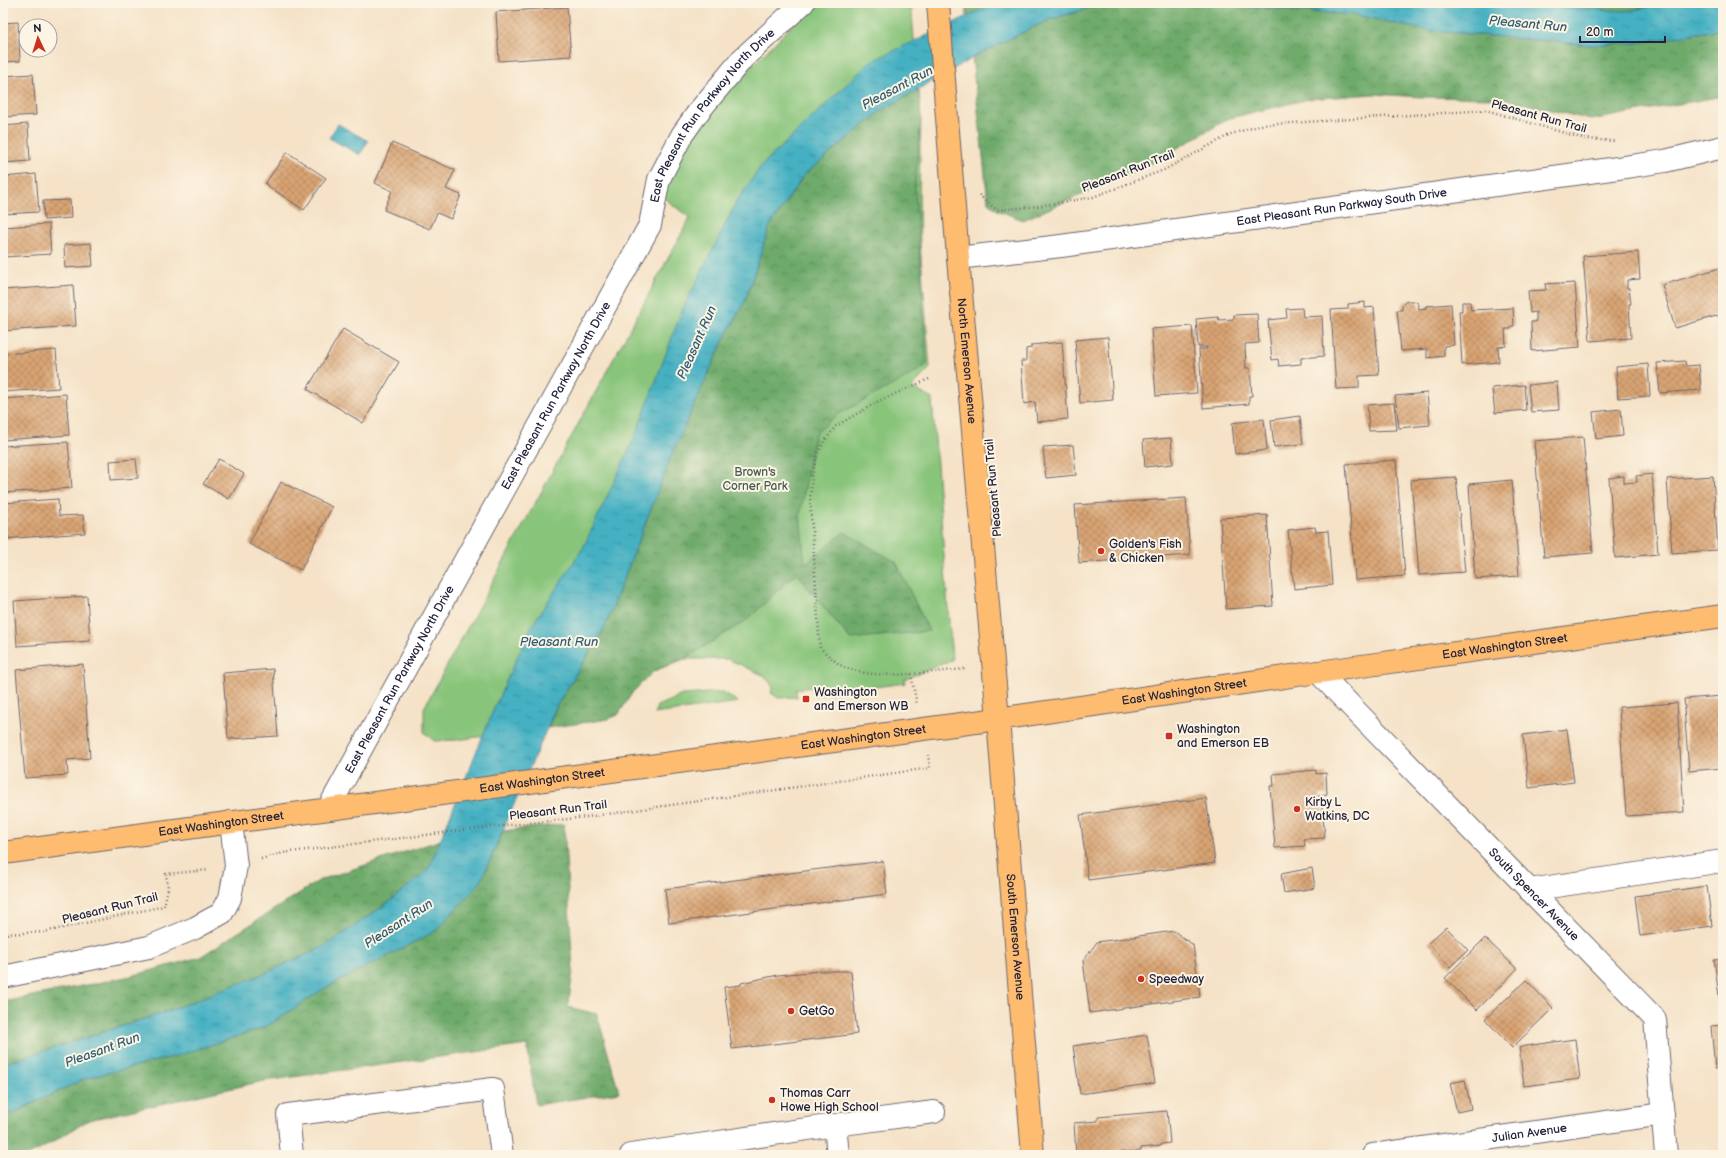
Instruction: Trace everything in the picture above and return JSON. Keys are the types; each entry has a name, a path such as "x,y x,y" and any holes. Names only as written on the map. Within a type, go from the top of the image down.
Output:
{"main road":[{"name":"North Emerson Avenue","path":"938,3 958,258 998,718"},
{"name":"East Washington Street","path":"3,853 998,718 1723,616"},
{"name":"South Emerson Avenue","path":"998,718 1033,1155"}],"street":[{"name":"East Pleasant Run Parkway North Drive","path":"328,809 650,225 658,179 682,135 698,111 743,58 803,3"},
{"name":"East Pleasant Run Parkway South Drive","path":"958,258 1077,244 1625,167 1671,160 1723,147"},
{"name":"South Spencer Avenue","path":"1318,672 1655,1019 1666,1155"},
{"path":"3,977 149,947 195,928 222,914 230,898 236,866 231,822"},
{"path":"1529,890 1723,861"},
{"path":"292,1155 288,1115 493,1090 502,1155"},
{"path":"631,1155 934,1112"},
{"name":"Julian Avenue","path":"1373,1155 1663,1114"},
{"path":"835,1125 838,1155"}],"path":[{"name":"Pleasant Run Trail","path":"979,202 978,195 997,210 1040,206 1093,197 1164,170 1231,134 1262,124 1486,110 1585,139 1615,141"},
{"path":"929,379 877,402 836,426 826,439 817,455 812,476 810,498 820,648 840,664 859,672 897,675 955,670"},
{"name":"Pleasant Run Trail","path":"283,853 473,829 548,822 930,768"},
{"name":"Pleasant Run Trail","path":"3,934 44,932 164,906 168,888 166,874 193,872"}],"green space":[{"name":"Brown's Corner Park","path":"818,3 911,3 921,119 919,191 920,243 930,368 912,387 932,399 952,660 905,679 905,683 814,695 812,687 796,689 797,697 778,698 771,693 773,687 765,676 728,659 684,659 654,671 632,693 618,715 608,719 456,740 434,741 424,732 424,708 690,218 661,196 680,155 720,99 804,13"},
{"path":"966,3 999,3 967,16"},
{"path":"1106,3 1202,3 1356,15 1425,30 1591,45 1636,43 1723,29 1723,96 1591,120 1502,98 1422,97 1373,94 1309,99 1230,118 1139,170 1023,220 997,210 988,202 972,57 1049,20"},
{"path":"1525,3 1674,3 1626,11 1551,7"},
{"path":"919,90 921,119 915,186 927,365 908,377 837,415 815,434 800,515 805,564 844,532 896,562 929,631 850,639 796,573 747,620 684,659 654,671 632,693 618,715 608,719 548,728 557,705 605,627 672,452 722,343 745,301 770,226 804,175 882,110"},
{"path":"723,692 738,702 654,714 657,706 682,695"},
{"path":"564,824 573,971 568,1007 597,1014 619,1092 536,1105 527,1045 264,1081 89,1120 41,1149 28,1155 3,1155 3,1116 13,1113 84,1079 176,1056 266,1027 480,883 503,831"},
{"path":"441,840 429,870 389,902 327,945 266,973 163,1013 3,1064 3,1002 131,976 200,957 320,880"}],"water":[{"name":"Pleasant Run","path":"999,3 1106,3 1049,20 983,52 882,110 804,175 770,226 745,301 722,343 673,452 605,627 557,705 480,883 434,932 325,988 266,1027 176,1056 84,1079 13,1113 3,1116 3,1064 163,1013 266,973 327,945 389,902 428,870 495,706 531,627 583,548 635,437 681,313 737,201 761,166 870,62"},
{"name":"Pleasant Run","path":"1202,3 1525,3 1551,7 1626,11 1674,3 1723,3 1723,29 1636,43 1591,45 1425,30 1356,15"},
{"path":"338,124 368,141 360,155 329,138"}],"building":[{"path":"474,3 505,3 505,4 474,6"},
{"path":"567,7 571,56 499,61 496,12"},
{"path":"18,22 18,58 20,58 20,61 3,62 3,23"},
{"path":"33,74 36,115 3,117 3,76"},
{"path":"28,124 30,161 3,163 3,126"},
{"path":"392,143 455,170 446,189 461,195 451,219 437,213 430,229 384,210 392,191 375,183"},
{"path":"287,152 326,178 304,210 265,184"},
{"path":"36,174 39,212 3,214 3,177"},
{"path":"70,200 71,218 44,220 43,201"},
{"path":"49,224 51,254 3,257 3,227"},
{"path":"91,243 93,266 65,268 64,245"},
{"path":"1638,252 1640,279 1627,280 1627,288 1629,288 1631,304 1629,304 1631,338 1590,341 1583,256"},
{"path":"1723,267 1723,314 1675,328 1662,285"},
{"path":"1575,283 1580,347 1532,351 1531,322 1536,322 1536,312 1530,313 1528,291 1546,290 1545,284"},
{"path":"73,285 76,326 3,331 3,290"},
{"path":"1406,301 1414,301 1418,303 1419,309 1426,308 1426,306 1451,304 1454,345 1444,346 1444,356 1427,358 1427,349 1401,351 1397,310 1402,310 1402,305"},
{"path":"1365,302 1365,308 1374,307 1379,375 1359,376 1359,388 1336,389 1331,310 1348,309 1348,304"},
{"path":"1462,302 1470,302 1471,310 1513,308 1514,326 1511,326 1511,329 1505,329 1506,346 1498,347 1499,362 1462,365 1459,311 1462,311"},
{"path":"1302,308 1303,317 1322,316 1324,356 1301,358 1301,364 1279,366 1278,359 1272,360 1268,320 1287,318 1286,309"},
{"path":"1257,314 1259,343 1245,344 1246,368 1250,368 1252,396 1249,396 1249,404 1203,408 1199,349 1207,349 1207,347 1198,347 1196,319 1218,317 1219,320 1234,319 1234,315"},
{"path":"1192,326 1197,393 1156,396 1151,329"},
{"path":"343,329 399,362 363,423 307,389"},
{"path":"1108,337 1113,400 1080,403 1075,340"},
{"path":"1062,342 1068,419 1037,422 1035,402 1024,404 1021,361 1026,361 1026,349 1031,348 1031,345"},
{"path":"56,350 59,388 3,392 3,354"},
{"path":"1685,361 1686,366 1699,365 1701,390 1660,393 1657,363"},
{"path":"1648,364 1650,396 1618,398 1616,367"},
{"path":"1557,382 1559,410 1531,412 1528,385"},
{"path":"1524,385 1526,410 1495,413 1492,388"},
{"path":"1427,393 1430,425 1399,428 1395,396"},
{"path":"66,394 69,435 3,440 3,399"},
{"path":"1394,403 1397,430 1369,431 1367,405"},
{"path":"1621,409 1623,436 1596,439 1593,412"},
{"path":"1300,416 1303,444 1274,447 1271,420"},
{"path":"1264,419 1267,450 1235,454 1232,423"},
{"path":"1583,437 1593,553 1544,557 1534,441"},
{"path":"1171,438 1173,464 1145,467 1143,440"},
{"path":"68,442 72,488 3,493 3,446"},
{"path":"1073,445 1076,475 1046,478 1043,447"},
{"path":"136,459 138,478 111,480 110,461"},
{"path":"219,459 244,474 229,499 203,484"},
{"path":"1396,460 1405,576 1355,580 1346,464"},
{"path":"1652,474 1658,554 1615,558 1609,478 1624,476 1624,483 1637,482 1636,476"},
{"path":"1713,476 1718,550 1672,553 1667,479"},
{"path":"1456,477 1465,572 1419,575 1411,480"},
{"path":"1512,480 1519,576 1475,579 1469,484"},
{"path":"281,482 332,507 301,570 249,544"},
{"path":"1186,498 1190,555 1079,563 1075,505"},
{"path":"58,499 59,516 83,515 85,533 3,539 3,503"},
{"path":"1267,515 1273,606 1226,609 1220,518"},
{"path":"1315,527 1316,532 1328,531 1332,585 1294,589 1288,530"},
{"path":"87,596 90,641 17,646 14,601"},
{"path":"83,664 90,758 67,760 68,775 25,778 16,670"},
{"path":"273,669 278,736 228,739 223,673"},
{"path":"1722,696 1723,768 1689,771 1684,699"},
{"path":"1677,703 1684,812 1626,816 1619,707"},
{"path":"1567,729 1574,782 1529,788 1523,735"},
{"name":"Kirby L Watkins, DC","path":"1316,770 1316,774 1326,773 1327,794 1319,795 1320,806 1322,807 1325,838 1304,839 1305,846 1275,848 1270,786 1274,786 1273,774"},
{"path":"1206,798 1215,863 1088,880 1080,815"},
{"path":"883,861 887,894 669,923 665,889"},
{"path":"1312,868 1315,888 1284,893 1281,874"},
{"path":"1707,886 1712,926 1640,936 1635,896"},
{"path":"1446,927 1468,950 1450,967 1428,943"},
{"name":"Speedway","path":"1174,931 1193,945 1200,997 1090,1013 1083,961 1097,942"},
{"path":"1485,938 1517,969 1477,1010 1445,978"},
{"path":"1723,959 1723,1003 1720,1004 1714,960"},
{"name":"GetGo","path":"820,971 851,971 857,1034 732,1049 724,987 741,985 741,983 778,975"},
{"path":"1526,980 1553,1008 1512,1048 1485,1019"},
{"path":"1723,1025 1723,1068 1715,1069 1711,1026"},
{"path":"1147,1035 1155,1083 1080,1094 1073,1046"},
{"path":"1575,1039 1580,1079 1524,1086 1519,1047"},
{"path":"1465,1080 1471,1109 1457,1112 1450,1083"},
{"path":"1720,1106 1723,1106 1723,1123 1722,1123"},
{"path":"1167,1111 1170,1143 1161,1144 1161,1146 1141,1148 1141,1151 1076,1155 1074,1123 1098,1121 1098,1117"}],"place":[{"name":"Golden's Fish & Chicken","path":"1101,551"},
{"name":"Washington and Emerson WB","path":"806,699"},
{"name":"Washington and Emerson EB","path":"1169,736"},
{"name":"Kirby L Watkins, DC","path":"1297,809"},
{"name":"Speedway","path":"1141,979"},
{"name":"GetGo","path":"791,1011"},
{"name":"Thomas Carr Howe High School","path":"772,1100"}]}
